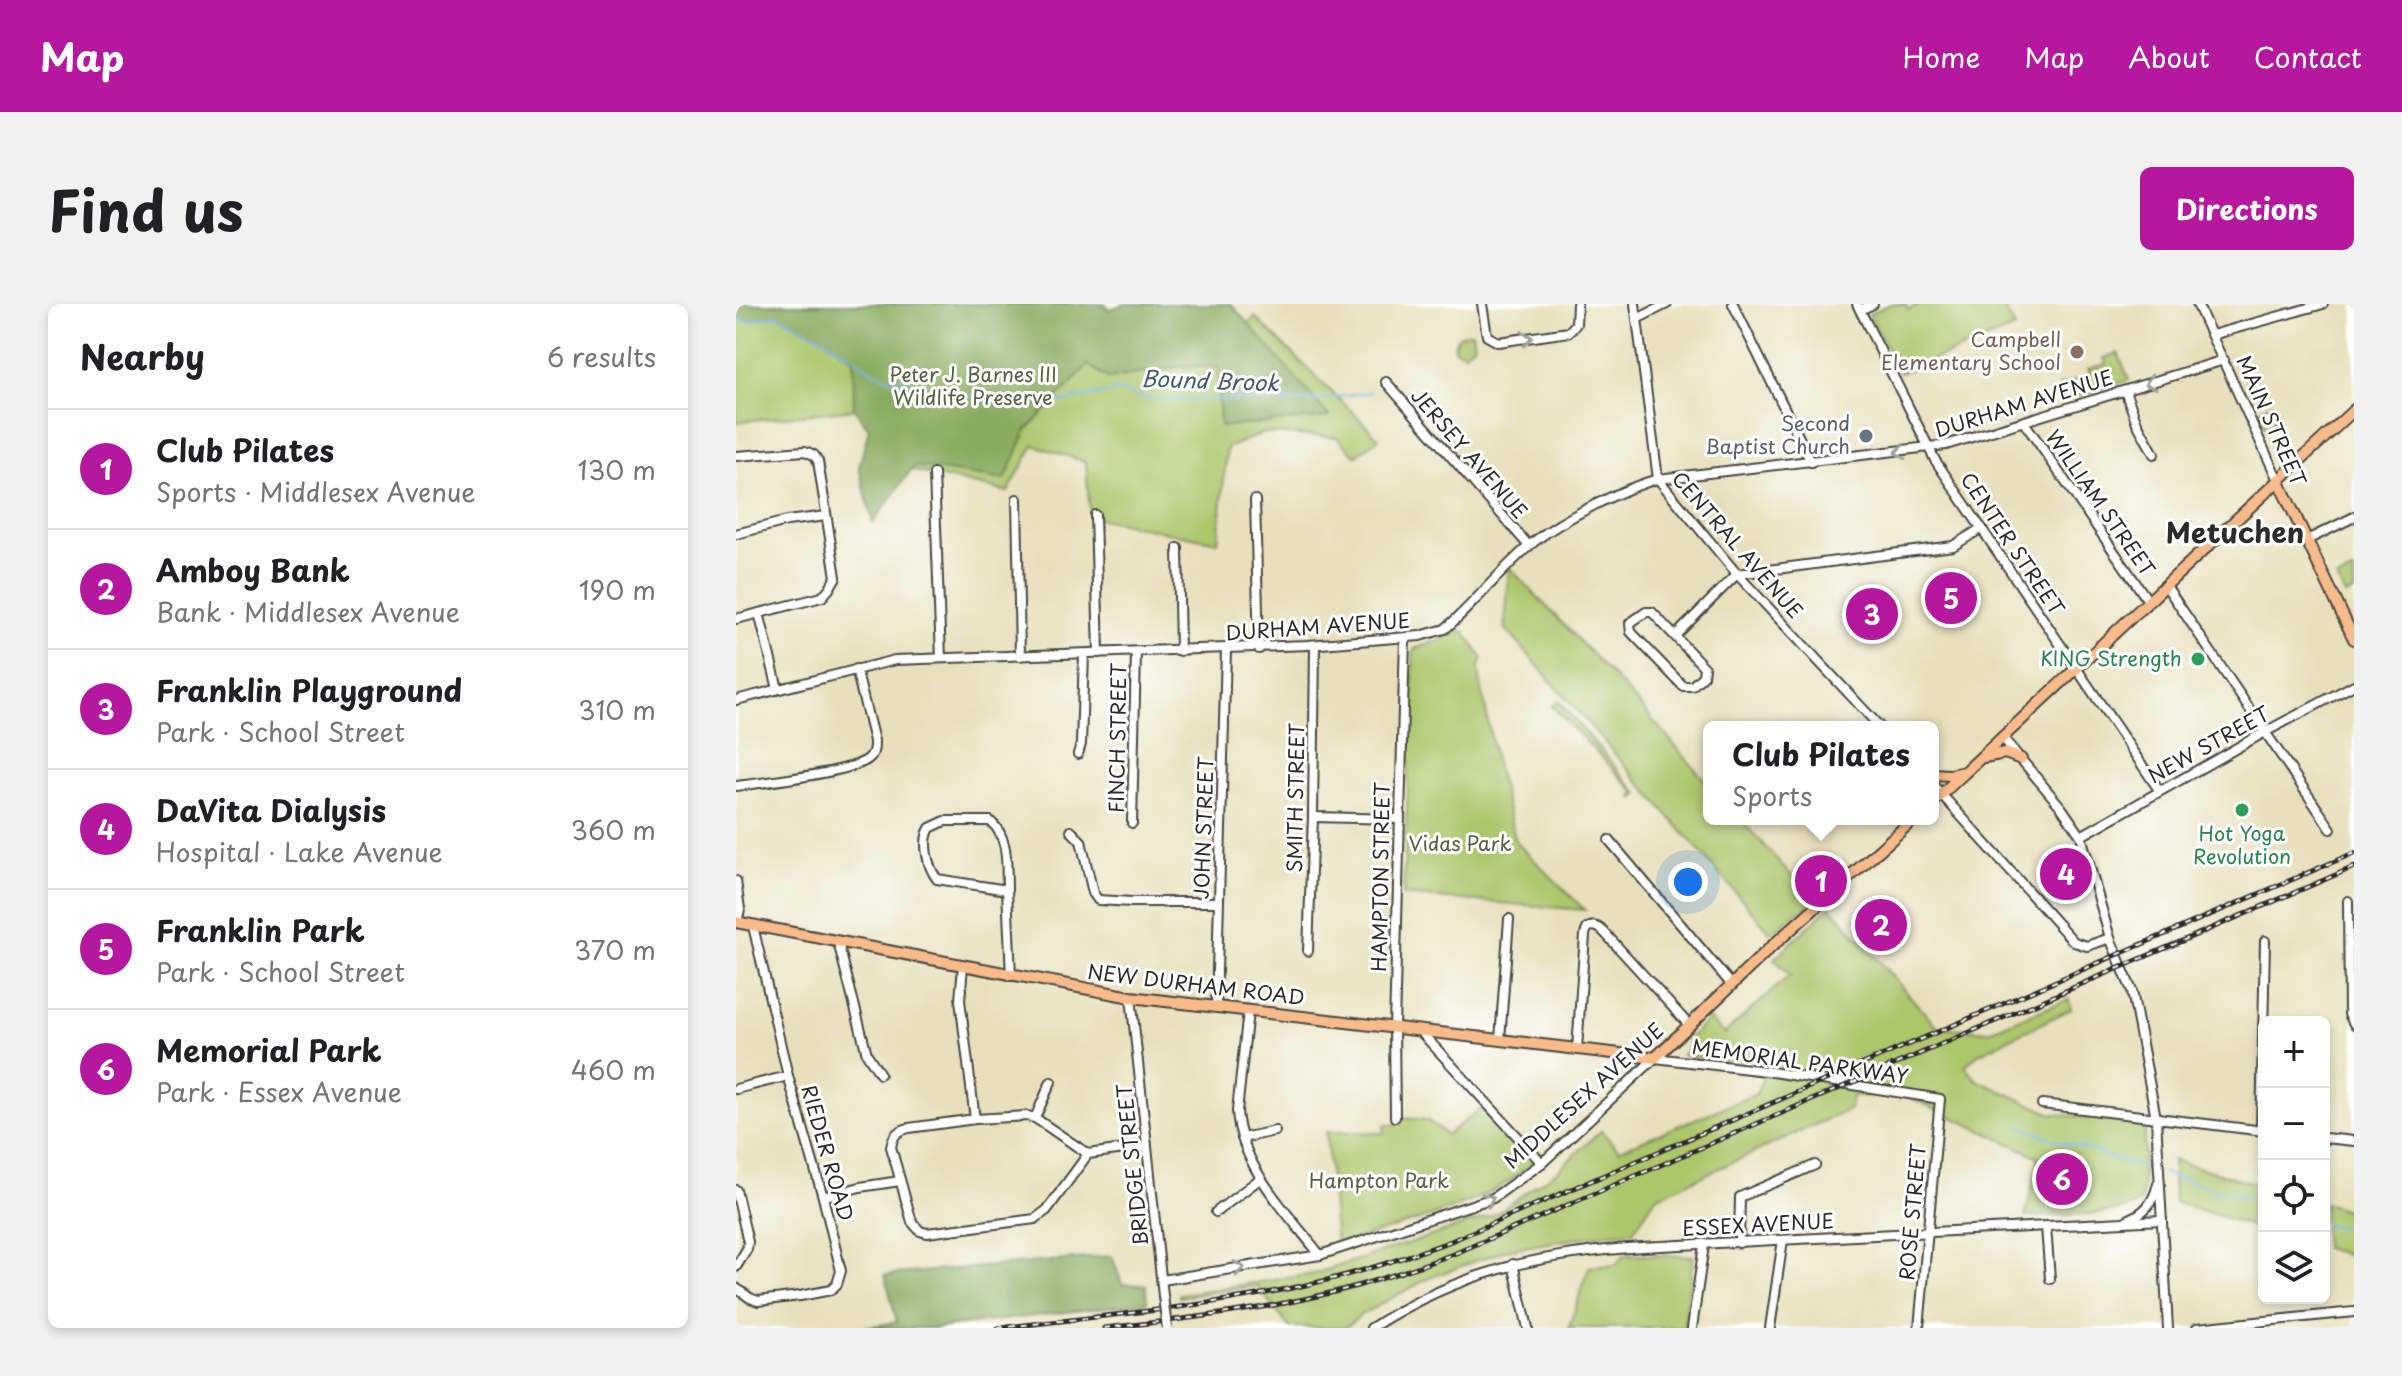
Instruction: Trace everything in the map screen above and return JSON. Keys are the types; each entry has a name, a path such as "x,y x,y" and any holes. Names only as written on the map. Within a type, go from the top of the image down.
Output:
{"main road":[{"path":"1939,797 2354,410"},
{"name":"MAIN STREET","path":"2278,480 2354,639"},
{"path":"1982,757 2005,753 2021,759"},
{"path":"1939,774 1967,771"},
{"name":"MIDDLESEX AVENUE","path":"1655,1058 1731,984 1907,825"},
{"name":"NEW DURHAM ROAD","path":"737,922 1131,997 1655,1058"}],"street":[{"path":"1482,304 1487,336 1498,342 1569,332 1576,324 1577,304"},
{"name":"CENTRAL AVENUE","path":"1635,304 1658,479 1737,574 1874,721"},
{"path":"1637,319 1667,304"},
{"path":"1733,304 1811,462"},
{"path":"1859,307 1873,304"},
{"name":"MAIN STREET","path":"2197,304 2278,480"},
{"path":"2212,335 2323,304"},
{"name":"CENTER STREET","path":"1859,307 1929,449 2159,790"},
{"name":"DURHAM AVENUE","path":"736,700 890,661 1259,649 1434,634 1445,629 1477,600 1529,546 1628,489 1658,479 1929,449 2224,360"},
{"name":"JERSEY AVENUE","path":"1386,382 1529,546"},
{"path":"2125,391 2137,423 2154,454"},
{"name":"WILLIAM STREET","path":"2024,422 2149,602"},
{"path":"736,456 793,450 814,455 820,465 836,577 822,597 736,619"},
{"path":"934,474 941,658"},
{"path":"1017,499 1020,656"},
{"path":"1255,500 1259,649"},
{"path":"1095,515 1099,653"},
{"path":"736,534 787,521 826,516"},
{"path":"2307,540 2354,517"},
{"path":"1675,636 1737,574 1953,546 1982,528"},
{"path":"1178,548 1180,651"},
{"path":"2166,586 2331,829"},
{"path":"1652,612 1675,636 1704,667 1703,676 1692,686 1683,686 1631,632 1630,623 1642,613 1652,612"},
{"path":"759,613 778,689"},
{"name":"HAMPTON STREET","path":"1395,1117 1398,819 1405,638"},
{"name":"SMITH STREET","path":"1308,951 1315,645"},
{"name":"JOHN STREET","path":"1216,1007 1226,650"},
{"name":"FINCH STREET","path":"1132,823 1136,653"},
{"path":"1078,754 1084,654"},
{"path":"736,786 803,777 858,764 870,757 874,751 874,741 856,669"},
{"name":"NEW STREET","path":"2081,836 2159,790 2354,685"},
{"path":"2003,738 2061,807 2081,836 2110,938 2134,998 2156,1118 2168,1328"},
{"path":"1939,791 2074,942 2087,946 2110,938"},
{"path":"1313,817 1398,819"},
{"path":"1007,890 937,879 925,841 930,828 945,821 990,821 1002,837 1007,890 1011,976"},
{"path":"1071,831 1081,841 1093,893 1098,900 1218,902"},
{"path":"1609,840 1731,984"},
{"path":"736,881 740,909 737,922"},
{"path":"2348,901 2349,1006 2354,1024"},
{"path":"1500,1040 1509,919"},
{"name":"RIEDER ROAD","path":"736,1288 750,1298 769,1301 831,1290 841,1277 840,1262 788,1076 753,926"},
{"path":"1577,1049 1585,935 1591,926 1604,932 1689,1025"},
{"path":"2263,1088 2265,941"},
{"path":"838,942 867,1054 880,1074"},
{"path":"963,966 960,1000 975,1119"},
{"name":"BRIDGE STREET","path":"1131,997 1167,1328"},
{"path":"1248,1011 1237,1111 1242,1138 1261,1178 1320,1255"},
{"path":"1420,1031 1542,1163"},
{"name":"MEMORIAL PARKWAY","path":"1655,1058 1766,1071 1940,1099"},
{"name":"MIDDLESEX AVENUE","path":"1162,1280 1320,1255 1493,1198 1542,1163 1655,1058"},
{"path":"736,1089 788,1076"},
{"path":"1035,1118 1051,1082"},
{"name":"ROSE STREET","path":"1919,1328 1940,1099"},
{"path":"2042,1104 2258,1130"},
{"path":"1088,1154 1047,1210 1035,1219 927,1233 920,1231 912,1222 891,1147 899,1131 1016,1116 1035,1118 1088,1154 1146,1146"},
{"path":"1242,1138 1275,1131"},
{"path":"2330,1139 2354,1141"},
{"path":"1739,1243 1740,1197 1815,1165"},
{"path":"1216,1212 1261,1178"},
{"path":"2121,1222 2135,1217 2148,1207 2159,1180"},
{"path":"823,1197 900,1181"},
{"path":"736,1190 748,1242 736,1267"},
{"name":"ESSEX AVENUE","path":"1371,1328 1439,1291 1513,1264 1591,1250 2162,1220"},
{"path":"2046,1227 2050,1279"},
{"path":"1770,1328 1783,1240"},
{"path":"1692,1328 1704,1245"},
{"path":"1513,1264 1528,1328"},
{"path":"2197,1328 2354,1312"}],"green space":[{"name":"Peter J. Barnes III Wildlife Preserve","path":"736,304 1105,304 1163,369 1203,366 1255,317 1379,438 1356,456 1337,437 1263,433 1227,448 1218,542 1090,517 1086,462 1034,445 1008,492 907,469 855,406 854,409 736,422"},
{"path":"736,304 1100,304 1107,310 1125,304 1231,304 1330,417 1220,427 1218,367 1182,366 1109,379 1088,365 1026,431 1005,480 914,466 873,523 859,467 869,429 854,409 853,359 821,337 777,315 747,322 736,316"},
{"path":"1890,304 1905,304 1908,310 1920,304 2002,304 2015,328 1900,373 1869,314"},
{"path":"1472,332 1474,344 1465,353 1454,349 1459,336"},
{"path":"2118,353 2129,380 2063,401 2059,386 2090,376 2088,369 2106,364 2104,358"},
{"path":"2272,403 2275,411 2272,413 2277,423 2266,429 2257,411"},
{"path":"1509,567 1640,705 1703,778 1703,825 1745,825 1814,900 1771,933 1505,628"},
{"path":"2354,571 2354,592 2345,596 2337,579"},
{"path":"1960,578 1972,592 1964,592 1955,580 1944,587 1952,598 1964,593 1968,595 1958,602 1962,609 1952,619 1935,602 1940,598 1934,591 1939,583"},
{"name":"Vidas Park","path":"1464,631 1483,659 1478,668 1495,760 1516,842 1585,910 1403,895 1414,649"},
{"path":"1558,701 1639,794 1634,799 1636,793 1552,706"},
{"path":"1830,906 1937,1027 1989,1031 2069,999 2071,1009 1978,1054 1965,1066 1977,1080 2050,1113 2139,1125 2145,1129 2142,1200 2122,1210 2025,1217 2039,1157 1905,1095 1852,1096 1850,1109 1656,1197 1633,1232 1506,1250 1429,1278 1362,1314 1345,1328 1289,1327 1257,1286 1179,1297 1179,1294 1314,1274 1492,1216 1558,1170 1601,1131 1619,1150 1756,1094 1766,1069 1682,1055 1688,1047 1689,1038 1709,1019 1724,1034 1790,975 1774,959"},
{"name":"Hampton Park","path":"1483,1107 1531,1163 1514,1178 1467,1203 1336,1245 1326,1132 1384,1133 1384,1125 1396,1125 1397,1119 1413,1119 1429,1122 1446,1135"},
{"path":"2173,1160 2258,1184 2258,1228 2174,1202"},
{"path":"2330,1205 2354,1212 2354,1257 2330,1250"},
{"path":"1625,1255 1693,1256 1684,1328 1569,1328 1589,1267 1615,1265"},
{"path":"1112,1256 1122,1284 1146,1285 1147,1302 937,1328 860,1328 897,1322 885,1275"}],"waterway":[{"name":"Bound Brook","path":"736,316 747,322 777,315 821,337 881,376 966,396 1062,402 1118,390 1146,399 1312,401 1370,392"},
{"path":"2020,1125 2047,1137 2156,1171"},
{"path":"2162,1173 2258,1202"},
{"path":"2330,1225 2354,1232"}],"railway":[{"path":"998,1328 1247,1297 1346,1275 1451,1241 2354,853"},
{"path":"1104,1328 1200,1317 1295,1301 1357,1286 1456,1253 2354,867"}],"place":[{"name":"Campbell Elementary School","path":"2077,352"},
{"name":"Second Baptist Church","path":"1866,436"},
{"name":"Franklin Park","path":"1951,598"},
{"name":"Franklin Playground","path":"1872,614"},
{"name":"KING Strength","path":"2198,659"},
{"name":"Hot Yoga Revolution","path":"2242,810"},
{"name":"DaVita Dialysis","path":"2066,874"},
{"name":"Club Pilates","path":"1821,881"},
{"name":"Amboy Bank","path":"1881,925"},
{"name":"Memorial Park","path":"2062,1179"}],"district":[{"name":"Metuchen","path":"2235,533"}]}
